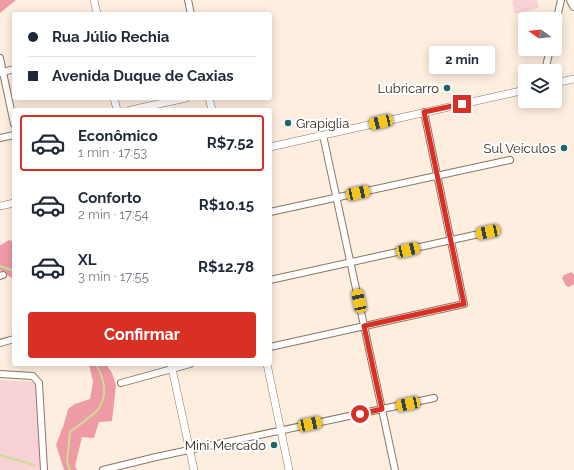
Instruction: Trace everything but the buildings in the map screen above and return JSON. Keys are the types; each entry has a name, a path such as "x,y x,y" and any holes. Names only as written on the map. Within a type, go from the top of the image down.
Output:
{"main road":[{"path":"571,0 574,6"}],"street":[{"path":"94,0 97,12"},
{"path":"188,0 191,12"},
{"path":"558,12 561,0"},
{"path":"0,58 12,115"},
{"path":"2,72 12,70"},
{"path":"562,82 574,79"},
{"path":"272,146 518,92"},
{"path":"140,108 177,100"},
{"path":"272,347 464,304 424,112"},
{"path":"0,138 12,135"},
{"path":"324,135 395,470"},
{"path":"272,212 510,160"},
{"path":"0,206 12,203"},
{"path":"272,280 488,232"},
{"path":"0,343 12,340"},
{"path":"121,383 171,366 194,470"},
{"path":"267,366 289,470"},
{"path":"0,374 33,376 39,383 44,470"},
{"path":"103,470 189,450 434,398"}],"shaded area":[{"path":"0,0 16,0 0,13"},
{"path":"537,0 539,8 518,12 515,14 512,1"},
{"path":"9,240 12,241 12,278 0,270 1,245"},
{"path":"572,272 574,275 574,284 569,287 566,286 562,278 564,275"},
{"path":"89,366 107,366 112,373 116,385 112,421 99,422 94,438 82,437 75,466 77,470 64,470 56,445 68,409 75,404 90,399 93,382"},
{"path":"0,380 37,382 41,470 0,470"}],"waterway":[{"path":"0,266 12,270"},
{"path":"70,470 67,462 70,432 97,411 102,402 104,386 97,366"},
{"path":"0,455 34,465"}],"place":[{"name":"Lubricarro","path":"447,88"},
{"name":"Grapiglia","path":"288,123"},
{"name":"Sul Veículos","path":"564,148"},
{"name":"Mini Mercado","path":"274,445"}],"route":[{"path":"360,414 382,409 364,326 464,304 424,112 462,104"}]}
